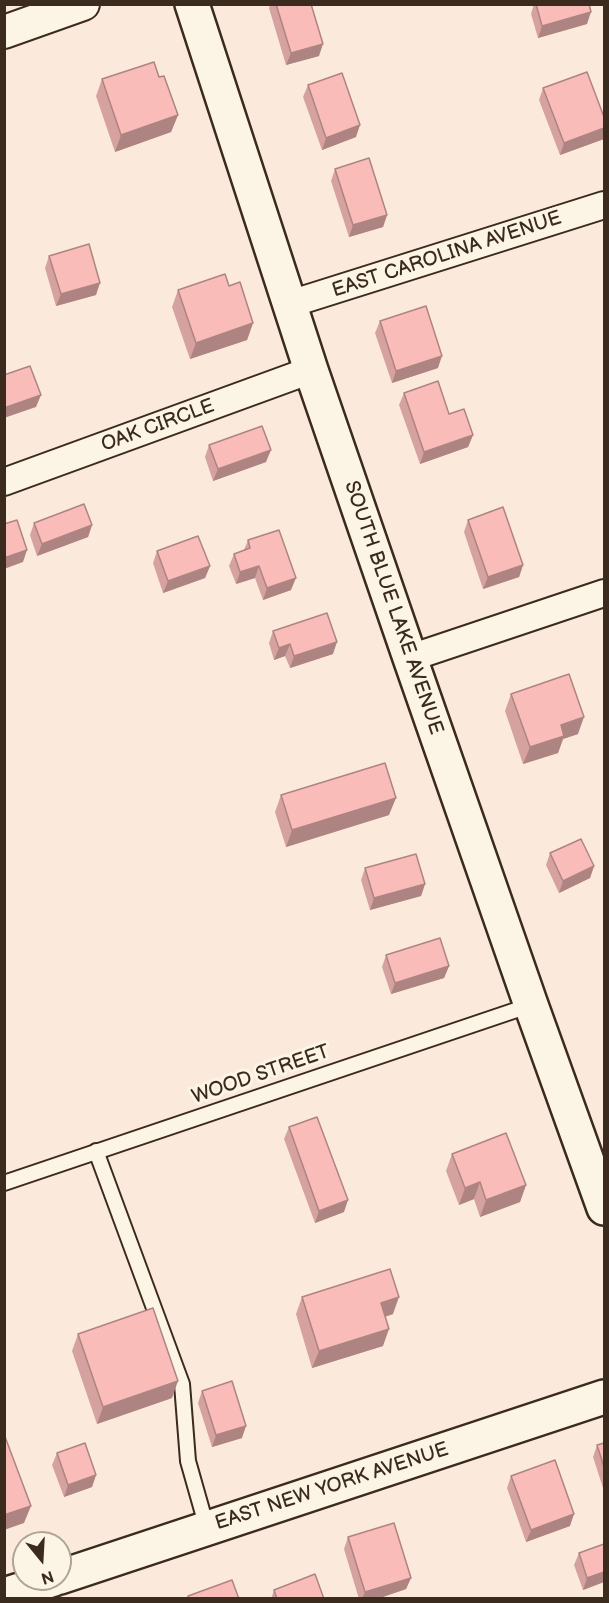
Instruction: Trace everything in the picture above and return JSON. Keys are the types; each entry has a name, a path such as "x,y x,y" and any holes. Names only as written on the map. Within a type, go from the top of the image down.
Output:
{"main road":[{"name":"SOUTH BLUE LAKE AVENUE","path":"192,4 311,370 531,1005 604,1208"},
{"name":"EAST NEW YORK AVENUE","path":"72,1573 604,1397"}],"street":[{"path":"4,32 83,4"},
{"name":"EAST CAROLINA AVENUE","path":"290,304 604,205"},
{"name":"OAK CIRCLE","path":"4,482 311,370"},
{"path":"410,658 604,593"}],"lane":[{"name":"WOOD STREET","path":"4,1183 531,1005"},
{"path":"96,1151 182,1384 188,1461 207,1528"}],"building":[{"path":"276,4 311,4 323,44 291,53"},
{"path":"536,4 589,4 591,12 542,26"},
{"path":"154,62 159,77 164,76 178,115 121,135 102,79"},
{"path":"587,72 604,117 604,128 564,143 543,88"},
{"path":"342,73 360,125 326,138 308,85"},
{"path":"369,158 387,215 353,225 335,169"},
{"path":"89,244 100,283 61,294 49,256"},
{"path":"225,274 229,286 240,282 253,323 196,343 178,290"},
{"path":"426,306 442,356 396,371 380,321"},
{"path":"30,366 41,395 4,408 4,375"},
{"path":"438,381 449,414 464,409 473,435 424,452 404,393"},
{"path":"262,426 271,450 218,469 209,445"},
{"path":"84,504 92,525 42,544 34,523"},
{"path":"503,507 523,565 488,577 468,520"},
{"path":"17,520 27,550 4,558 4,524"},
{"path":"279,530 296,578 267,588 259,566 240,572 234,554 250,548 248,540"},
{"path":"198,536 210,566 168,581 157,551"},
{"path":"327,613 337,642 294,656 290,644 279,648 273,631"},
{"path":"569,674 584,717 561,725 564,736 530,747 511,694"},
{"path":"385,763 396,798 292,830 281,795"},
{"path":"581,839 594,866 563,881 550,853"},
{"path":"416,854 425,884 374,898 365,868"},
{"path":"440,938 449,966 395,983 386,955"},
{"path":"317,1117 348,1200 319,1211 289,1127"},
{"path":"506,1133 526,1185 486,1200 480,1182 465,1188 452,1154"},
{"path":"390,1269 399,1297 381,1303 389,1329 319,1351 302,1297"},
{"path":"153,1308 178,1381 103,1407 78,1334"},
{"path":"232,1381 246,1426 216,1435 202,1391"},
{"path":"4,1434 31,1506 4,1515"},
{"path":"85,1443 96,1475 68,1485 57,1453"},
{"path":"604,1443 604,1467 597,1445"},
{"path":"555,1460 574,1514 531,1530 511,1476"},
{"path":"394,1523 411,1578 365,1592 348,1537"},
{"path":"604,1544 604,1572 587,1578 579,1553"},
{"path":"315,1574 324,1599 277,1599 274,1590"},
{"path":"232,1580 239,1599 188,1599 188,1596"}]}
